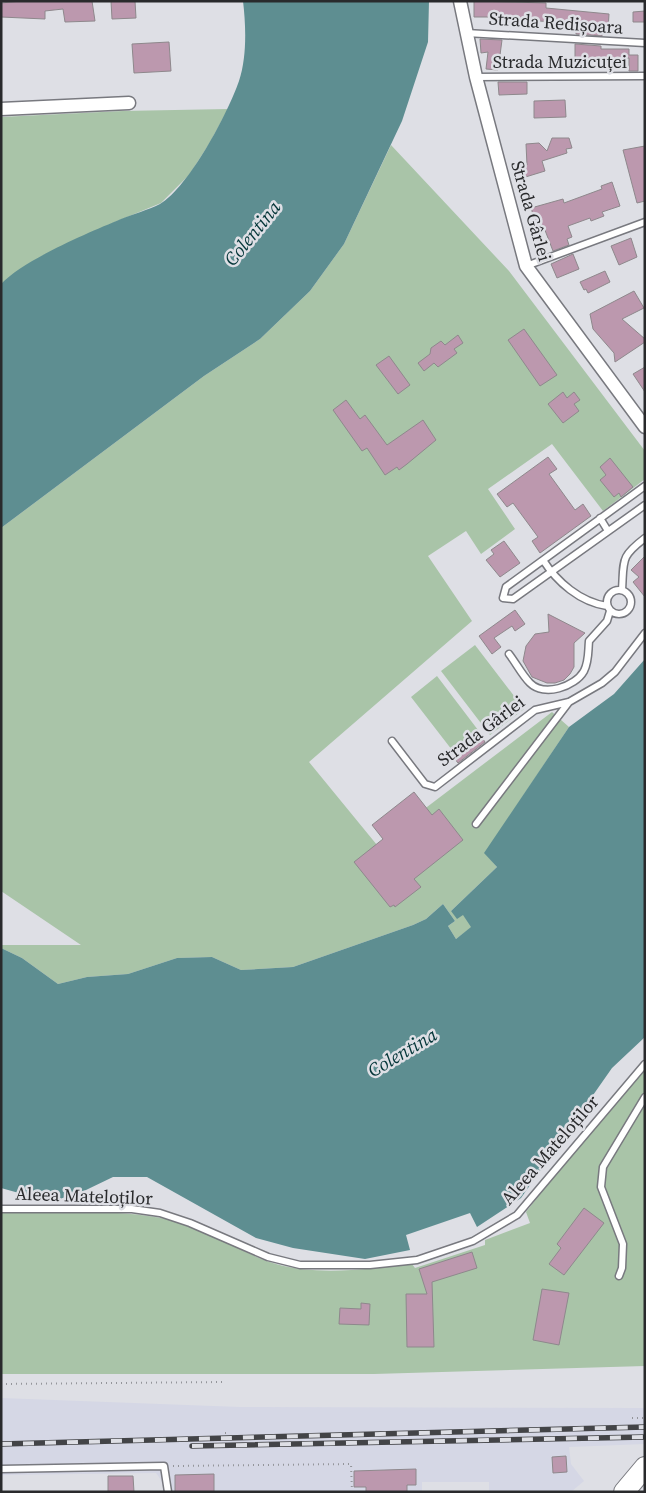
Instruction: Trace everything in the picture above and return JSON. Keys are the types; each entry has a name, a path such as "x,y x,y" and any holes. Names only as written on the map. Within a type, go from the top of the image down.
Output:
{"main road":[{"path":"624,1492 645,1467"}],"street":[{"name":"Strada Gârlei","path":"460,1 465,33 526,266 645,427"},
{"path":"1,110 129,103"}],"lane":[{"name":"Strada Redișoara","path":"465,33 645,44"},
{"name":"Strada Muzicuței","path":"476,77 645,76"},
{"path":"526,266 645,222"},
{"path":"645,486 506,587 503,598 514,599 645,505"},
{"path":"600,518 608,531"},
{"path":"622,590 624,557 645,538"},
{"path":"543,560 562,586 621,615 630,608 630,597 622,590"},
{"path":"510,654 530,684 550,690 571,684 583,673 588,661 589,641 607,621 610,594 622,590"},
{"name":"Strada Gârlei","path":"392,741 425,784 435,787 535,710 569,702 602,684 615,672 645,633"},
{"path":"476,824 569,702"},
{"name":"Aleea Mateloților","path":"1,1208 132,1209 160,1213 190,1223 268,1258 300,1265 370,1265 417,1260 473,1241 517,1215 645,1064"},
{"path":"619,1276 622,1268 623,1244 601,1187 602,1173 645,1097"},
{"path":"1,1469 164,1466 168,1492"}],"path":[{"path":"1,1384 224,1382"},
{"path":"632,1418 645,1418"},
{"path":"225,1433 230,1433"},
{"path":"164,1466 351,1464 352,1492"}],"shaded area":[{"path":"1,1398 240,1407 645,1408 645,1444 569,1447 571,1464 584,1481 571,1492 489,1492 489,1482 422,1482 422,1492 164,1492 161,1480 156,1473 1,1475"}],"green space":[{"path":"228,109 189,175 161,203 42,256 1,284 1,117 122,111"},
{"path":"391,145 509,271 645,451 645,479 603,511 552,444 488,489 515,529 481,554 466,531 428,556 472,621 309,762 377,845 552,712 569,727 485,853 497,867 451,911 463,914 472,927 456,939 448,926 455,921 443,904 426,919 413,925 293,967 241,970 212,957 177,958 128,974 87,977 58,984 22,958 1,948 1,945 81,945 1,891 1,528 204,376 260,339 310,291 344,244"},
{"path":"475,645 524,709 490,735 441,671"},
{"path":"437,676 478,730 452,750 411,697"},
{"path":"645,1067 645,1366 374,1374 1,1374 1,1213 86,1212 150,1216 184,1223 263,1260 292,1268 326,1271 412,1264 415,1268 485,1245 485,1240 530,1223 526,1212 580,1143"}],"water":[{"name":"Colentina","path":"243,1 429,1 428,42 402,121 344,244 310,291 260,339 204,376 1,528 1,284 25,265 58,247 160,204 183,182 217,129 234,95 242,72 245,41"},
{"name":"Colentina","path":"645,659 645,1037 612,1068 521,1198 477,1227 470,1213 406,1235 410,1250 365,1259 293,1248 256,1238 147,1177 113,1177 86,1190 51,1202 1,1188 1,948 22,958 58,984 87,977 128,974 177,958 212,957 241,970 293,967 413,925 426,919 443,904 455,921 448,926 456,939 471,927 463,915 457,919 451,911 497,867 484,853 569,727 614,694"}],"building":[{"path":"21,1 92,1 95,21 65,22 63,9 45,11 45,19 1,17 1,3"},
{"path":"111,1 135,1 136,18 112,19"},
{"path":"474,1 546,3 546,8 609,14 608,30 602,30 602,36 576,34 576,28 557,27 557,22 520,20 520,25 510,24 510,17 474,17"},
{"path":"645,11 645,22 633,22 633,12"},
{"path":"480,39 502,40 498,70 486,69 488,52 481,53"},
{"path":"169,42 171,71 134,73 132,44"},
{"path":"575,44 601,46 601,49 629,49 629,55 638,55 638,71 629,71 629,58 580,63 580,61 575,61"},
{"path":"498,82 527,82 527,94 499,95"},
{"path":"565,100 566,117 534,118 534,101"},
{"path":"552,138 569,138 572,148 566,149 567,153 542,161 545,171 519,179 516,168 527,165 526,144 539,143 547,151"},
{"path":"645,146 645,201 637,203 623,150"},
{"path":"612,182 620,206 602,212 604,216 591,221 590,218 568,226 572,237 567,239 569,245 553,251 543,225 537,227 531,208 563,199 564,203 602,189 601,186"},
{"path":"631,238 637,257 619,265 611,246"},
{"path":"573,254 579,269 557,278 551,264"},
{"path":"605,271 610,282 588,293 586,289 584,290 580,282"},
{"path":"634,291 644,308 622,319 645,339 645,342 615,362 614,353 593,329 590,314"},
{"path":"524,329 557,375 540,386 508,340"},
{"path":"458,335 463,343 454,349 457,353 438,367 434,363 424,371 418,363 430,354 431,348 441,341 445,345"},
{"path":"389,356 410,385 398,394 376,365"},
{"path":"645,367 645,392 633,374"},
{"path":"563,392 567,398 574,392 580,400 574,404 579,411 563,423 548,404"},
{"path":"346,400 360,419 365,415 387,445 423,420 436,440 399,470 397,467 385,475 367,448 362,451 333,410"},
{"path":"548,457 557,469 549,474 575,510 583,504 591,516 540,553 532,541 538,537 513,503 507,507 497,494"},
{"path":"610,458 633,487 621,497 619,493 614,497 600,480 606,475 600,467"},
{"path":"504,541 520,563 500,577 486,560 494,554 491,550"},
{"path":"645,556 645,597 633,582 639,577 631,570"},
{"path":"515,610 525,624 515,631 512,626 494,638 501,647 492,654 479,636"},
{"path":"548,614 585,633 574,643 574,667 570,674 564,680 555,683 547,683 532,677 523,661 526,646 535,634 549,632"},
{"path":"479,733 485,742 458,763 451,754"},
{"path":"414,792 432,815 439,809 463,840 414,879 421,887 395,907 394,905 390,907 354,862 383,839 372,825"},
{"path":"584,1208 604,1223 564,1275 549,1264 561,1248 557,1244"},
{"path":"472,1252 477,1268 432,1282 434,1347 407,1347 406,1294 427,1294 419,1269"},
{"path":"542,1289 569,1293 559,1345 533,1340"},
{"path":"361,1303 370,1304 369,1325 339,1324 340,1308 361,1309"},
{"path":"566,1456 567,1472 553,1473 552,1457"},
{"path":"416,1469 416,1485 407,1485 407,1492 366,1492 366,1487 354,1487 354,1471"},
{"path":"214,1474 214,1492 175,1492 175,1475"},
{"path":"108,1476 133,1476 134,1492 108,1492"}],"railway":[{"path":"1,1444 645,1427"},
{"path":"192,1446 645,1437"}]}
